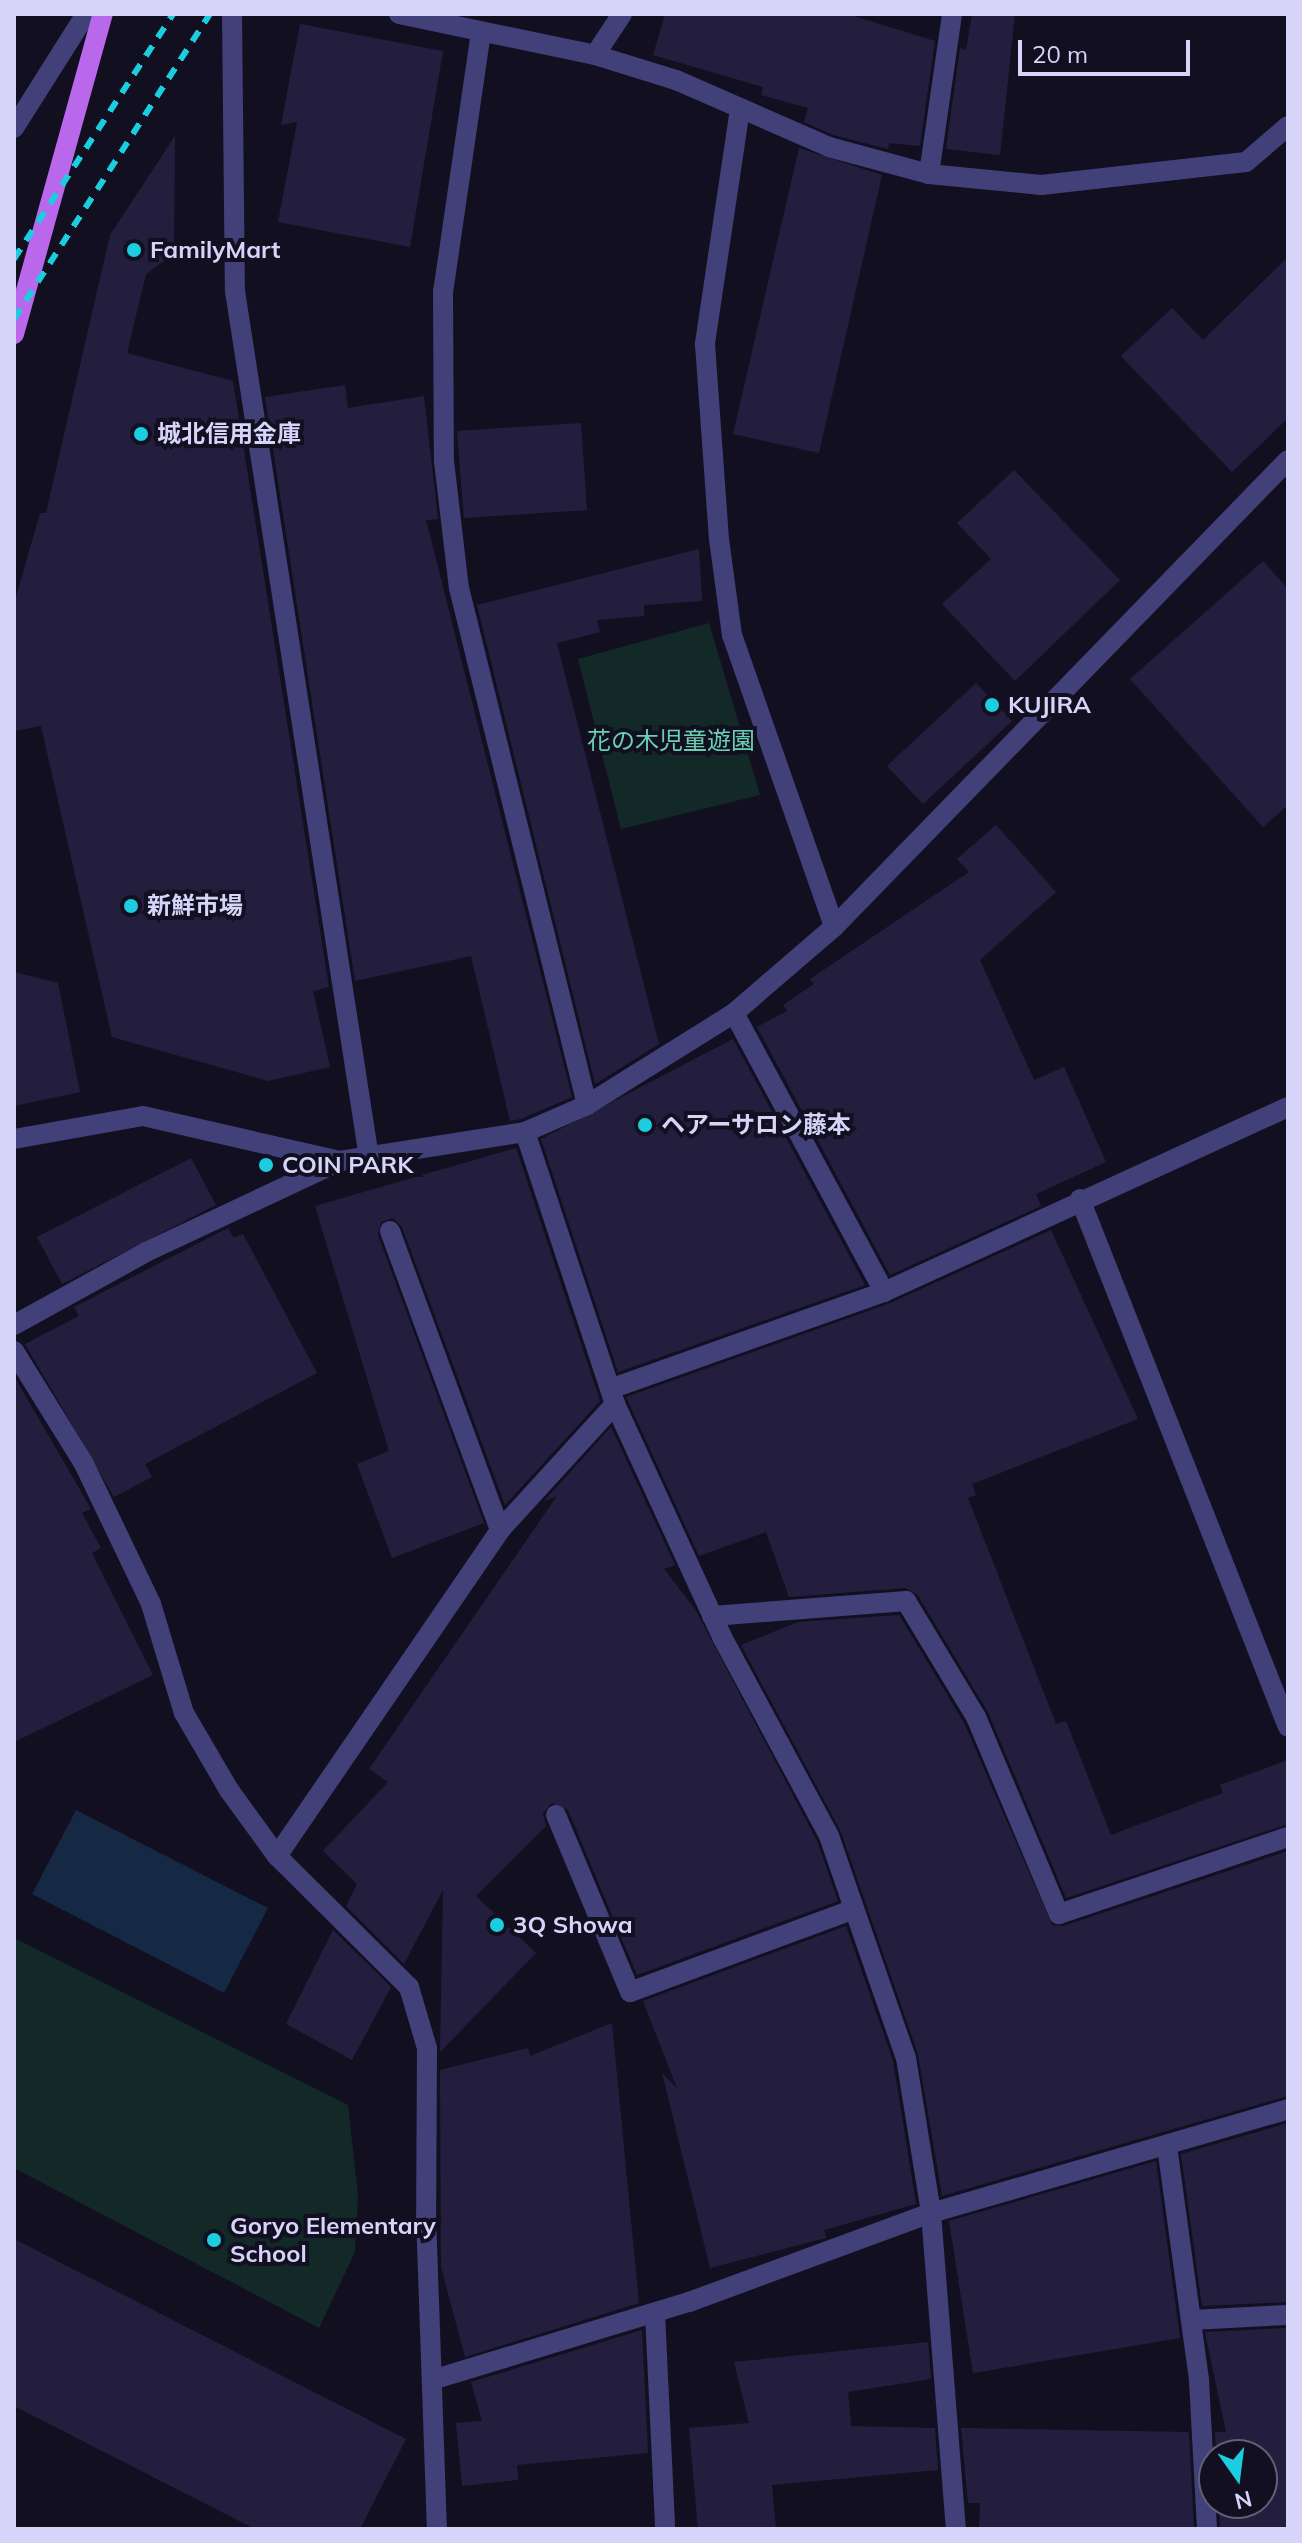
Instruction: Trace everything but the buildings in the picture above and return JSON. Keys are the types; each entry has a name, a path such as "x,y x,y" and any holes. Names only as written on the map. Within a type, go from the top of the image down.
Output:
{"main road":[{"path":"14,334 103,14"}],"street":[{"path":"14,128 86,14"},
{"path":"232,14 235,291 369,1158"},
{"path":"399,14 595,55 676,80 829,147 929,174 1041,185 1246,162 1288,126"},
{"path":"595,55 622,14"},
{"path":"929,174 952,14"},
{"path":"481,32 443,291 444,461 459,588 587,1105"},
{"path":"740,109 705,344 719,539 732,635 834,927"},
{"path":"14,1139 143,1116 340,1161 525,1132 587,1105 734,1013 834,927 1288,460"},
{"path":"734,1013 884,1292"},
{"path":"277,1856 500,1530 612,1397 884,1292 1080,1199 1288,1107"},
{"path":"525,1132 612,1397 712,1616 829,1836 906,2058 931,2213 956,2529"},
{"path":"14,1325 146,1252 340,1161"},
{"path":"1080,1199 1288,1727"},
{"path":"390,1231 500,1530"},
{"path":"14,1351 84,1464 151,1604 184,1713 229,1790 277,1856 409,1987 427,2048 437,2529"},
{"path":"712,1616 906,1601 976,1717 1059,1914 1288,1837"},
{"path":"556,1815 630,1992 854,1909"},
{"path":"432,2380 655,2313 931,2213 1288,2109"},
{"path":"1167,2146 1191,2320 1207,2529"},
{"path":"655,2313 665,2529"},
{"path":"1191,2320 1288,2315"}],"green space":[{"name":"花の木児童遊園","path":"709,623 760,795 621,829 578,659"},
{"path":"14,1938 348,2105 358,2196 355,2252 319,2328 14,2168"}],"water":[{"path":"76,1810 268,1908 224,1993 32,1894"}],"railway":[{"path":"14,259 173,14"},
{"path":"14,319 210,14"}],"place":[{"name":"FamilyMart","path":"134,250"},
{"name":"城北信用金庫","path":"141,434"},
{"name":"KUJIRA","path":"992,705"},
{"name":"新鮮市場","path":"131,906"},
{"name":"ヘアーサロン藤本","path":"645,1125"},
{"name":"COIN PARK","path":"266,1165"},
{"name":"3Q Showa","path":"497,1925"},
{"name":"Goryo Elementary School","path":"214,2240"}]}
